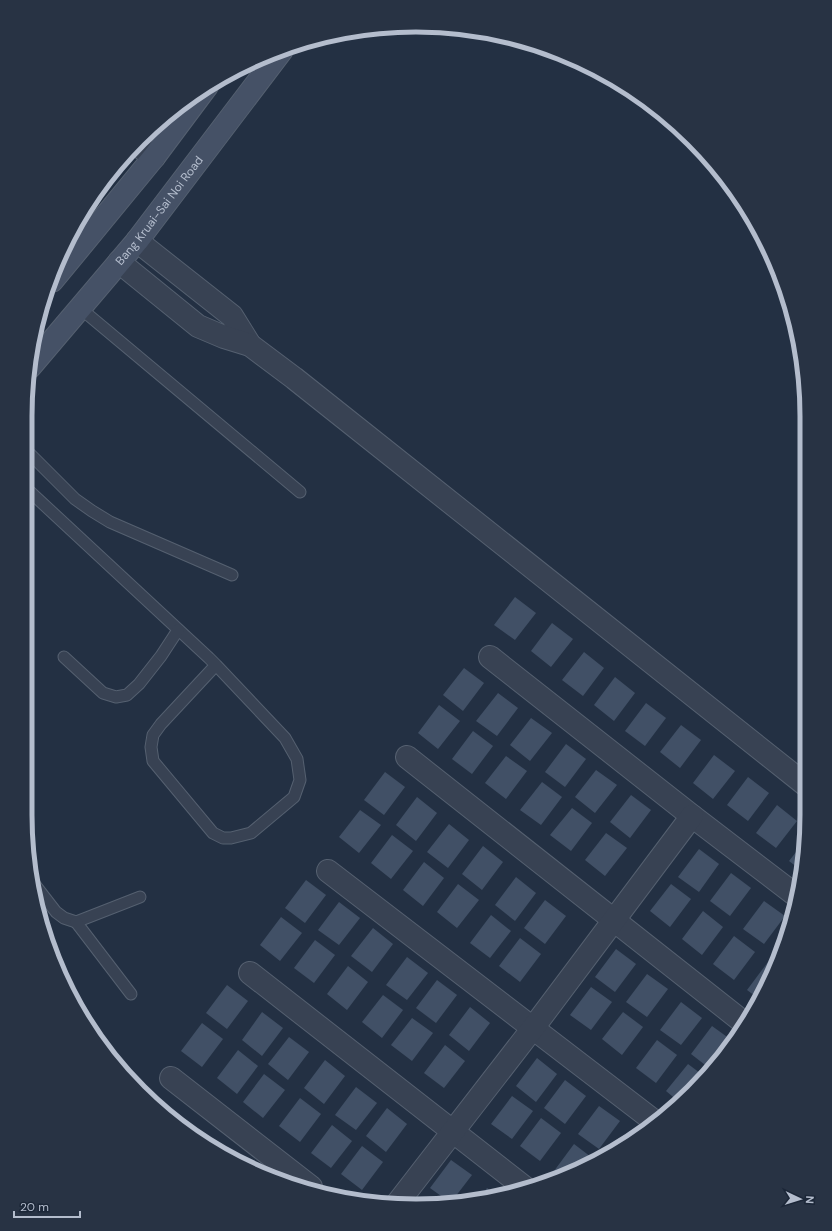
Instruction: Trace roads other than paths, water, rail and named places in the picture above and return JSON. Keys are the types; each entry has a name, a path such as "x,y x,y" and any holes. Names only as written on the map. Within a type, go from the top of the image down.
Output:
{"main road":[{"name":"Bang Kruai-Sai Noi Road","path":"36,360 137,241 275,59"},
{"path":"60,271 154,157 195,103"}],"street":[{"path":"141,148 154,157"},
{"path":"137,241 232,316 250,345 294,378 800,780"},
{"path":"119,262 198,326 224,338 250,345"},
{"path":"490,657 692,816 792,893"},
{"path":"406,757 740,1020"},
{"path":"401,1198 533,1028 692,816"},
{"path":"328,871 651,1119"},
{"path":"250,973 521,1184"},
{"path":"171,1078 305,1183"}],"lane":[{"path":"80,308 300,492"},
{"path":"32,456 75,499 98,515 110,522 232,575"},
{"path":"32,496 216,665 285,738 297,759 300,780 294,797 251,833 231,838 223,838 213,833 153,761 151,747 153,735 161,724 216,665"},
{"path":"64,657 103,693 116,697 127,695 140,684 178,630"},
{"path":"39,890 56,912 64,918 76,922 131,994"},
{"path":"76,922 140,897"}]}
